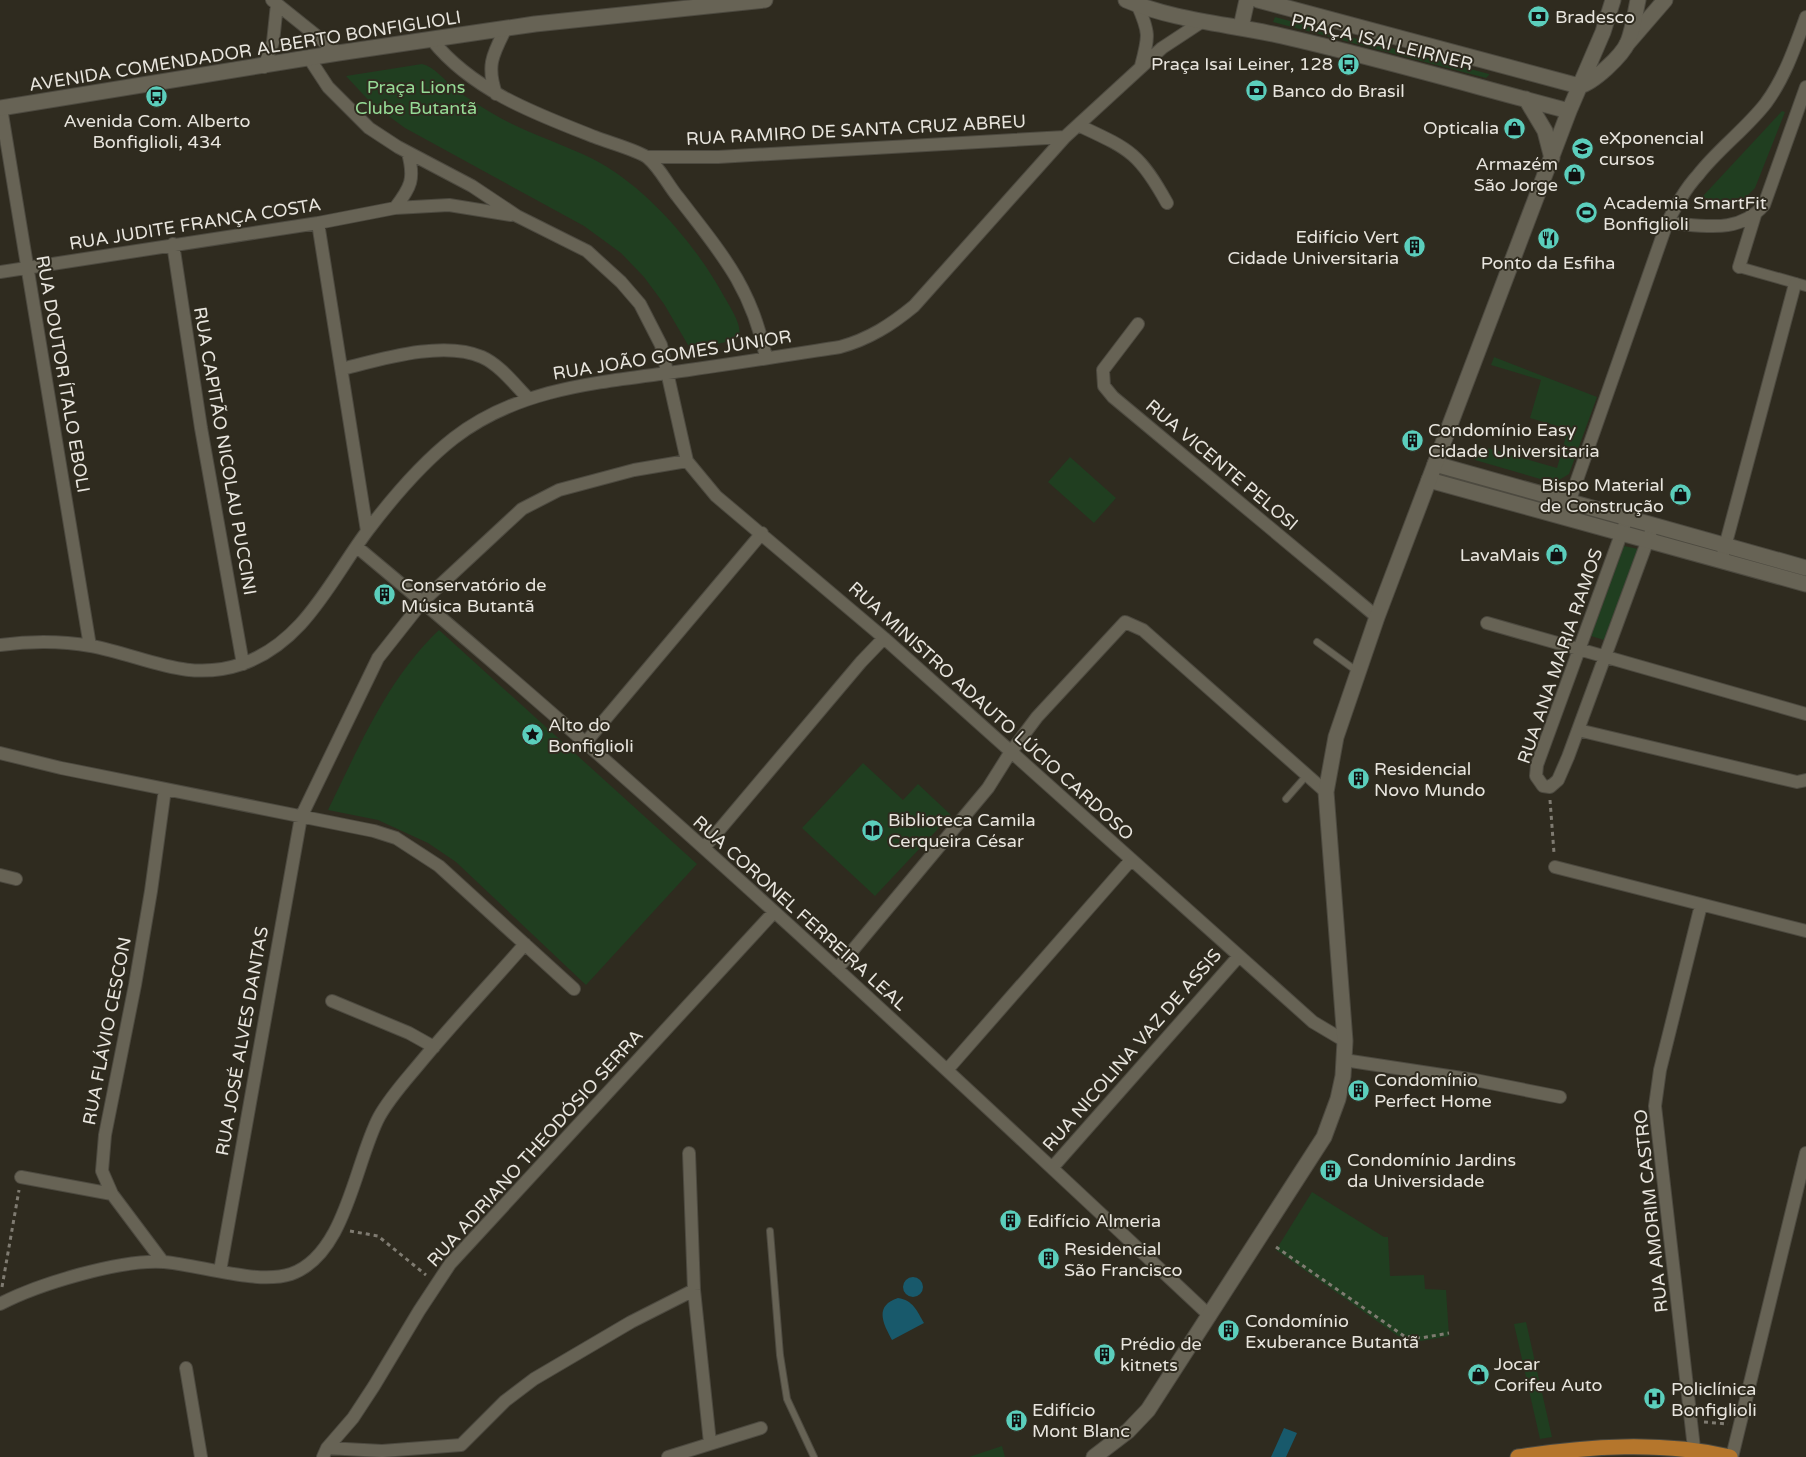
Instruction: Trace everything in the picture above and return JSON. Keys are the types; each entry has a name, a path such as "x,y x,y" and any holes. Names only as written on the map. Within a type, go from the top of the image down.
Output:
{"main road":[{"name":"AVENIDA COMENDADOR ALBERTO BONFIGLIOLI","path":"1,108 264,67 338,53 506,28 765,0"},
{"path":"1241,27 1247,0"},
{"name":"PRAÇA ISAI LEIRNER","path":"1258,0 1579,86"},
{"path":"1627,44 1638,0"},
{"path":"1579,86 1588,84 1603,71 1665,0"},
{"name":"PRAÇA ISAI LEIRNER","path":"1132,1 1203,21 1241,27 1368,56 1569,111"},
{"path":"1094,1457 1128,1432 1148,1410 1324,1137 1338,1099 1345,1041 1326,792 1336,737 1376,617 1569,111 1615,1"},
{"path":"1526,99 1546,132 1552,158"},
{"path":"1435,464 1806,568"},
{"path":"1429,480 1806,584"},
{"path":"1518,1457 1586,1449 1636,1447 1731,1457"}],"street":[{"path":"1132,1 1148,30 1148,42 1141,66"},
{"path":"275,2 338,53"},
{"path":"264,67 273,42 275,2"},
{"path":"1564,517 1667,223 1680,199 1698,174 1764,104 1778,84 1793,54 1806,17"},
{"name":"RUA JOÃO GOMES JÚNIOR","path":"0,645 40,642 90,646 188,671 212,672 243,664 283,642 296,630 315,607 367,531 399,493 454,438 492,413 542,394 611,380 840,347 874,334 899,318 914,306 1065,137 1141,66 1175,38 1203,21"},
{"path":"496,94 490,71 491,61 506,28"},
{"path":"432,40 455,65 496,94 556,122 648,157 741,282 760,329 766,357"},
{"path":"309,58 328,87 369,128 408,153 472,186 517,216"},
{"path":"1667,223 1724,226 1742,222 1755,215 1764,205 1806,88"},
{"name":"RUA DOUTOR ÍTALO EBOLI","path":"1,108 90,646"},
{"path":"1078,125 1115,142 1137,157 1148,169 1168,202"},
{"name":"RUA RAMIRO DE SANTA CRUZ ABREU","path":"648,157 718,157 1065,137"},
{"path":"395,208 406,194 412,180 408,153"},
{"name":"RUA JUDITE FRANÇA COSTA","path":"0,272 318,223 395,208 449,205 517,216"},
{"path":"1722,561 1801,285 1738,267 1755,215"},
{"name":"RUA MINISTRO ADAUTO LÚCIO CARDOSO","path":"517,216 586,251 621,282 640,304 661,345 687,461 716,496 884,638 1010,753 1313,1022 1345,1041"},
{"path":"318,223 367,531"},
{"name":"RUA CAPITÃO NICOLAU PUCCINI","path":"173,244 201,428 243,664"},
{"name":"RUA VICENTE PELOSI","path":"1138,324 1103,370 1104,386 1113,397 1376,617"},
{"path":"342,369 424,352 442,350 466,352 484,358 528,398"},
{"name":"RUA JOSÉ ALVES DANTAS","path":"220,1271 301,817 378,658 423,601 505,523 536,501 559,490 609,476 687,461"},
{"name":"RUA ANA MARIA RAMOS","path":"1626,518 1537,765 1536,776 1543,786 1550,787 1558,780 1606,657 1653,526"},
{"path":"586,742 762,533"},
{"name":"RUA CORONEL FERREIRA LEAL","path":"357,547 423,601 586,742 704,848 947,1070 1210,1316"},
{"path":"837,969 988,788 1010,753 1043,710 1125,622 1143,630 1326,792"},
{"path":"1487,623 1806,714"},
{"path":"704,848 861,662 884,638"},
{"path":"1578,730 1797,782 1806,780"},
{"path":"0,753 165,789 374,831 402,842 439,866 574,989"},
{"name":"RUA FLÁVIO CESCON","path":"162,1262 112,1194 102,1171 105,1135 137,976 165,789"},
{"path":"947,1070 1131,860"},
{"path":"1555,867 1806,931"},
{"path":"0,875 16,879"},
{"name":"RUA AMORIM CASTRO","path":"1695,1453 1656,1106 1660,1070 1701,905"},
{"name":"RUA ADRIANO THEODÓSIO SERRA","path":"325,1453 353,1418 450,1264 774,912"},
{"path":"0,1304 40,1287 118,1266 162,1262 273,1278 304,1268 316,1258 347,1206 378,1118 390,1100 525,944"},
{"name":"RUA NICOLINA VAZ DE ASSIS","path":"1052,1168 1239,956"},
{"path":"332,1001 409,1033 434,1047"},
{"path":"1344,1060 1456,1077 1560,1097"},
{"path":"689,1152 694,1290 710,1443"},
{"path":"1731,1457 1806,1153"},
{"path":"22,1177 112,1194"},
{"path":"325,1453 461,1451 505,1401 534,1379 631,1322 694,1290"},
{"path":"186,1368 201,1457"},
{"path":"668,1457 761,1428"}],"lane":[{"path":"1317,642 1358,672"},
{"path":"1286,799 1307,775"},
{"path":"770,1232 780,1355 787,1399 814,1457"}],"path":[{"path":"1550,787 1555,867"},
{"path":"0,1296 22,1177"},
{"path":"335,1228 378,1236 436,1284"},
{"path":"1276,1247 1396,1332 1412,1338 1449,1333"},
{"path":"1692,1421 1738,1425"}],"green space":[{"path":"1275,17 1489,75 1486,78 1273,22"},
{"name":"Praça Lions Clube Butantã","path":"422,64 431,68 455,89 490,112 593,159 613,171 651,201 685,238 713,278 736,318 739,329 738,339 701,348 688,345 664,304 644,277 621,253 584,226 405,128 372,104 346,76"},
{"path":"1782,111 1785,112 1755,188 1741,202 1711,210 1701,200 1703,196"},
{"path":"1494,357 1597,397 1569,474 1554,483 1475,460 1480,446 1557,468 1568,429 1530,418 1541,380 1491,365"},
{"path":"1070,457 1116,498 1094,523 1048,482"},
{"path":"1624,546 1638,549 1604,640 1591,636"},
{"path":"439,630 697,864 586,985 456,862 428,843 378,820 328,810 363,738 390,691 404,670"},
{"path":"863,763 903,800 918,784 951,815 875,896 802,828"},
{"path":"1312,1192 1384,1237 1388,1237 1390,1276 1424,1275 1425,1289 1446,1290 1449,1336 1421,1341 1398,1336 1276,1250"},
{"path":"1526,1322 1552,1437 1540,1439 1514,1324"},
{"path":"1002,1446 1005,1457 969,1457"}],"water":[{"path":"913,1277 920,1280 923,1287 920,1294 913,1297 906,1294 903,1287 906,1280"},
{"path":"898,1298 911,1304 917,1310 924,1323 892,1340 884,1322 883,1311 890,1301"},
{"path":"1284,1428 1297,1433 1286,1457 1271,1457"}],"place":[{"name":"Bradesco","path":"1539,17"},
{"name":"Praça Isai Leiner, 128","path":"1349,64"},
{"name":"Banco do Brasil","path":"1256,91"},
{"name":"Avenida Com. Alberto Bonfiglioli, 434","path":"157,96"},
{"name":"Opticalia","path":"1515,128"},
{"name":"eXponencial cursos","path":"1583,148"},
{"name":"Armazém São Jorge","path":"1574,174"},
{"name":"Academia SmartFit Bonfiglioli","path":"1587,213"},
{"name":"Ponto da Esfiha","path":"1548,238"},
{"name":"Edifício Vert Cidade Universitaria","path":"1415,247"},
{"name":"Condomínio Easy Cidade Universitaria","path":"1412,440"},
{"name":"Bispo Material de Construção","path":"1680,495"},
{"name":"LavaMais","path":"1556,555"},
{"name":"Conservatório de Música Butantã","path":"385,595"},
{"name":"Alto do Bonfiglioli","path":"532,735"},
{"name":"Residencial Novo Mundo","path":"1358,779"},
{"name":"Biblioteca Camila Cerqueira César","path":"872,830"},
{"name":"Condomínio Perfect Home","path":"1358,1090"},
{"name":"Condomínio Jardins da Universidade","path":"1331,1170"},
{"name":"Edifício Almeria","path":"1011,1221"},
{"name":"Residencial São Francisco","path":"1048,1259"},
{"name":"Condomínio Exuberance Butantã","path":"1229,1331"},
{"name":"Prédio de kitnets","path":"1104,1354"},
{"name":"Jocar Corifeu Auto","path":"1478,1374"},
{"name":"Policlínica Bonfiglioli","path":"1655,1399"},
{"name":"Edifício Mont Blanc","path":"1016,1420"}]}
